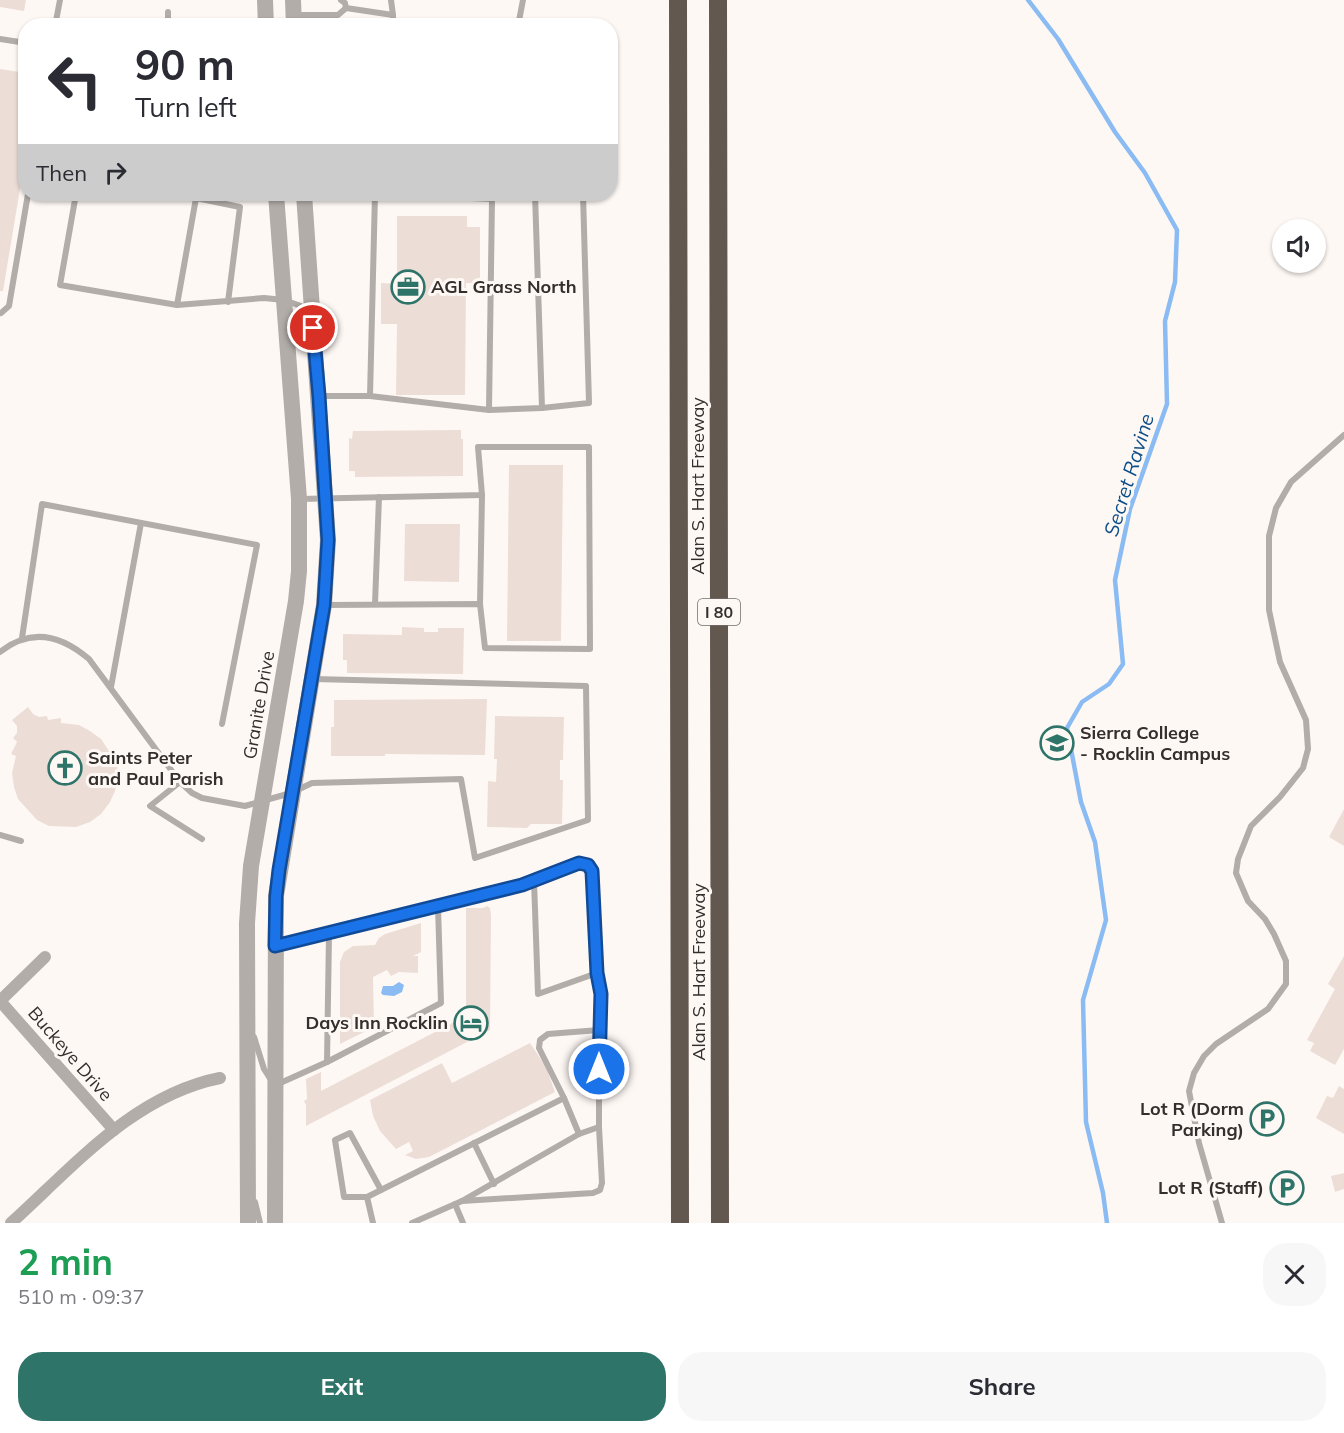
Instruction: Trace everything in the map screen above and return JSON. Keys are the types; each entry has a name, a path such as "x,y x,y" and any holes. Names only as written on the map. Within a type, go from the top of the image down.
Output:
{"highway":[{"name":"Alan S. Hart Freeway","path":"678,0 680,1223"},
{"name":"Alan S. Hart Freeway","path":"718,0 720,1223"}],"street":[{"path":"266,0 266,18"},
{"name":"Granite Drive","path":"248,1223 247,923 249,892 296,601 300,541 299,499 277,201"},
{"path":"275,1223 276,896 291,793 324,605 328,540 304,201"},
{"path":"0,1001 45,957"},
{"name":"Buckeye Drive","path":"0,1001 114,1130"},
{"path":"11,1223 114,1130 138,1112 166,1096 197,1083 220,1078"}],"lane":[{"path":"57,18 60,0"},
{"path":"341,0 345,3 346,8"},
{"path":"294,14 338,15 346,8 393,15 391,0"},
{"path":"520,18 523,0"},
{"path":"168,12 168,18"},
{"path":"0,39 18,42"},
{"path":"1,312 9,306 27,201"},
{"path":"75,201 60,285 177,305 264,298 284,300 301,306 313,328"},
{"path":"177,305 195,201"},
{"path":"211,201 240,207 228,302"},
{"path":"370,396 375,201"},
{"path":"489,410 492,201"},
{"path":"535,201 542,408"},
{"path":"319,396 370,396 489,410 589,403 583,201"},
{"path":"1222,1223 1198,1143 1189,1091 1194,1073 1204,1056 1216,1044 1268,1009 1286,984 1286,961 1274,934 1248,901 1236,873 1238,859 1251,826 1280,797 1303,768 1308,749 1306,720 1280,662 1269,610 1269,536 1276,508 1291,482 1344,435"},
{"path":"478,447 589,447 590,649 485,648 480,604 482,495 478,447"},
{"path":"299,499 482,495"},
{"path":"375,604 379,496"},
{"path":"22,638 42,504 257,545 222,724"},
{"path":"111,687 141,523"},
{"path":"324,605 480,604"},
{"path":"0,652 22,638 51,638 63,641 77,649 89,659 111,687 180,782 192,793 202,798 245,806 291,793 312,783 461,779 476,858 588,820 585,686 311,679"},
{"path":"180,782 150,807 202,839"},
{"path":"0,835 21,841"},
{"path":"275,946 438,907 534,881 579,863 588,865 592,871 597,973 601,994 599,1127 602,1183 600,1190 593,1194 459,1203"},
{"path":"534,881 538,994 597,973"},
{"path":"248,1016 264,1069 275,1085 327,1062 441,1003 438,907"},
{"path":"327,1062 329,934"},
{"path":"579,1134 539,1048 540,1040 548,1034 599,1030"},
{"path":"381,1190 350,1134 335,1140 344,1197 367,1197 381,1190 474,1143 564,1098"},
{"path":"412,1223 459,1203 579,1134 599,1127"},
{"path":"474,1143 494,1184"},
{"path":"248,1173 260,1223"},
{"path":"367,1197 374,1223"},
{"path":"459,1203 463,1223"}],"water":[{"path":"399,982 404,985 402,992 394,996 381,993 383,986 393,986"}],"building":[{"path":"0,0 26,0 24,11 0,7"},
{"path":"0,69 18,72 18,201 3,291 0,291"},
{"path":"397,216 467,216 467,227 480,227 480,283 466,283 465,395 396,395 397,324 381,324 381,283 397,284"},
{"path":"461,430 463,476 355,477 355,471 349,471 349,438 352,439 353,431"},
{"path":"509,465 563,465 561,641 507,641"},
{"path":"405,524 460,524 459,582 404,581"},
{"path":"402,627 424,628 424,632 438,632 438,628 464,628 463,674 347,673 347,660 343,660 343,634 402,635"},
{"path":"487,699 485,755 331,756 334,700"},
{"name":"Saints Peter and Paul Parish","path":"28,707 33,714 39,717 47,716 48,720 61,718 61,723 79,725 90,731 101,739 114,763 117,762 118,777 115,791 101,814 90,822 76,827 49,826 37,820 18,799 12,773 16,756 11,754 17,742 13,738 17,733 17,726 12,720"},
{"path":"495,716 564,717 563,760 560,760 560,780 563,780 562,824 531,824 527,828 487,827 488,781 496,782"},
{"path":"1344,809 1344,846 1329,837"},
{"name":"Days Inn Rocklin","path":"487,906 490,908 491,915 490,1030 306,1126 304,1101 307,1099 306,1079 321,1072 321,1091 466,1016 466,908"},
{"path":"421,923 421,952 413,956 418,956 418,973 399,972 391,976 387,970 373,977 374,1027 340,1044 340,962 344,952 353,946 375,945 385,934"},
{"path":"1344,956 1344,1049 1335,1065 1310,1051 1314,1043 1307,1040 1335,989 1328,984"},
{"path":"530,1043 546,1067 555,1092 429,1157 416,1159 405,1155 413,1151 409,1142 396,1149 380,1131 373,1116 370,1100 442,1063 452,1083"},
{"path":"1339,1086 1344,1089 1344,1134 1316,1118 1327,1096 1333,1098"},
{"path":"1344,1173 1344,1189 1335,1192 1331,1176"}],"waterway":[{"name":"Secret Ravine","path":"1028,0 1058,39 1115,132 1145,173 1177,230 1175,282 1165,321 1167,404 1130,509 1115,580 1123,664 1109,684 1082,702 1067,728 1081,802 1095,842 1106,920 1083,1000 1086,1122 1103,1193 1107,1223"}],"place":[{"name":"AGL Grass North","path":"408,287"},
{"name":"Sierra College - Rocklin Campus","path":"1057,743"},
{"name":"Saints Peter and Paul Parish","path":"65,768"},
{"name":"Days Inn Rocklin","path":"471,1023"},
{"name":"Lot R (Dorm Parking)","path":"1267,1119"},
{"name":"Lot R (Staff)","path":"1287,1188"}],"route":[{"path":"313,328 328,540 324,605 279,870 275,946 522,885 579,863 588,865 592,871 597,973 601,994 599,1069"}]}
